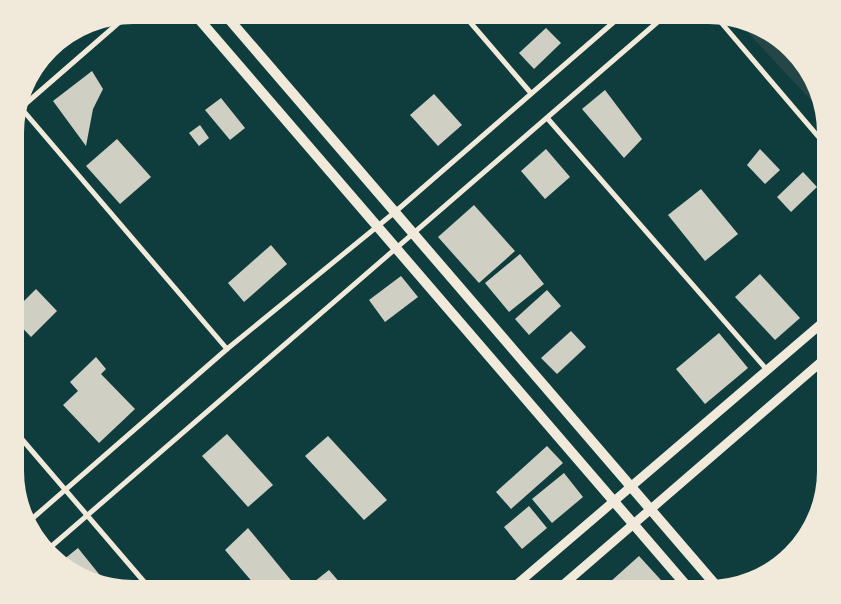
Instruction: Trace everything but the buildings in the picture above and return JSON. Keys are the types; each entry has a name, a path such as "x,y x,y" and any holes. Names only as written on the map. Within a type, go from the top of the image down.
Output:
{"main road":[{"path":"201,21 683,583"},
{"path":"231,21 713,583"}],"street":[{"path":"469,21 530,92"},
{"path":"32,519 227,349 376,225 395,212 530,92 615,21"},
{"path":"51,547 395,247 548,119 659,21"},
{"path":"25,105 120,22"},
{"path":"720,22 820,139"},
{"path":"24,111 227,349"},
{"path":"548,119 767,370"},
{"path":"518,583 820,325"},
{"path":"565,583 820,363"},
{"path":"21,438 145,583"}],"shaded area":[{"path":"742,27 776,44 792,60 805,77 816,106"}]}
